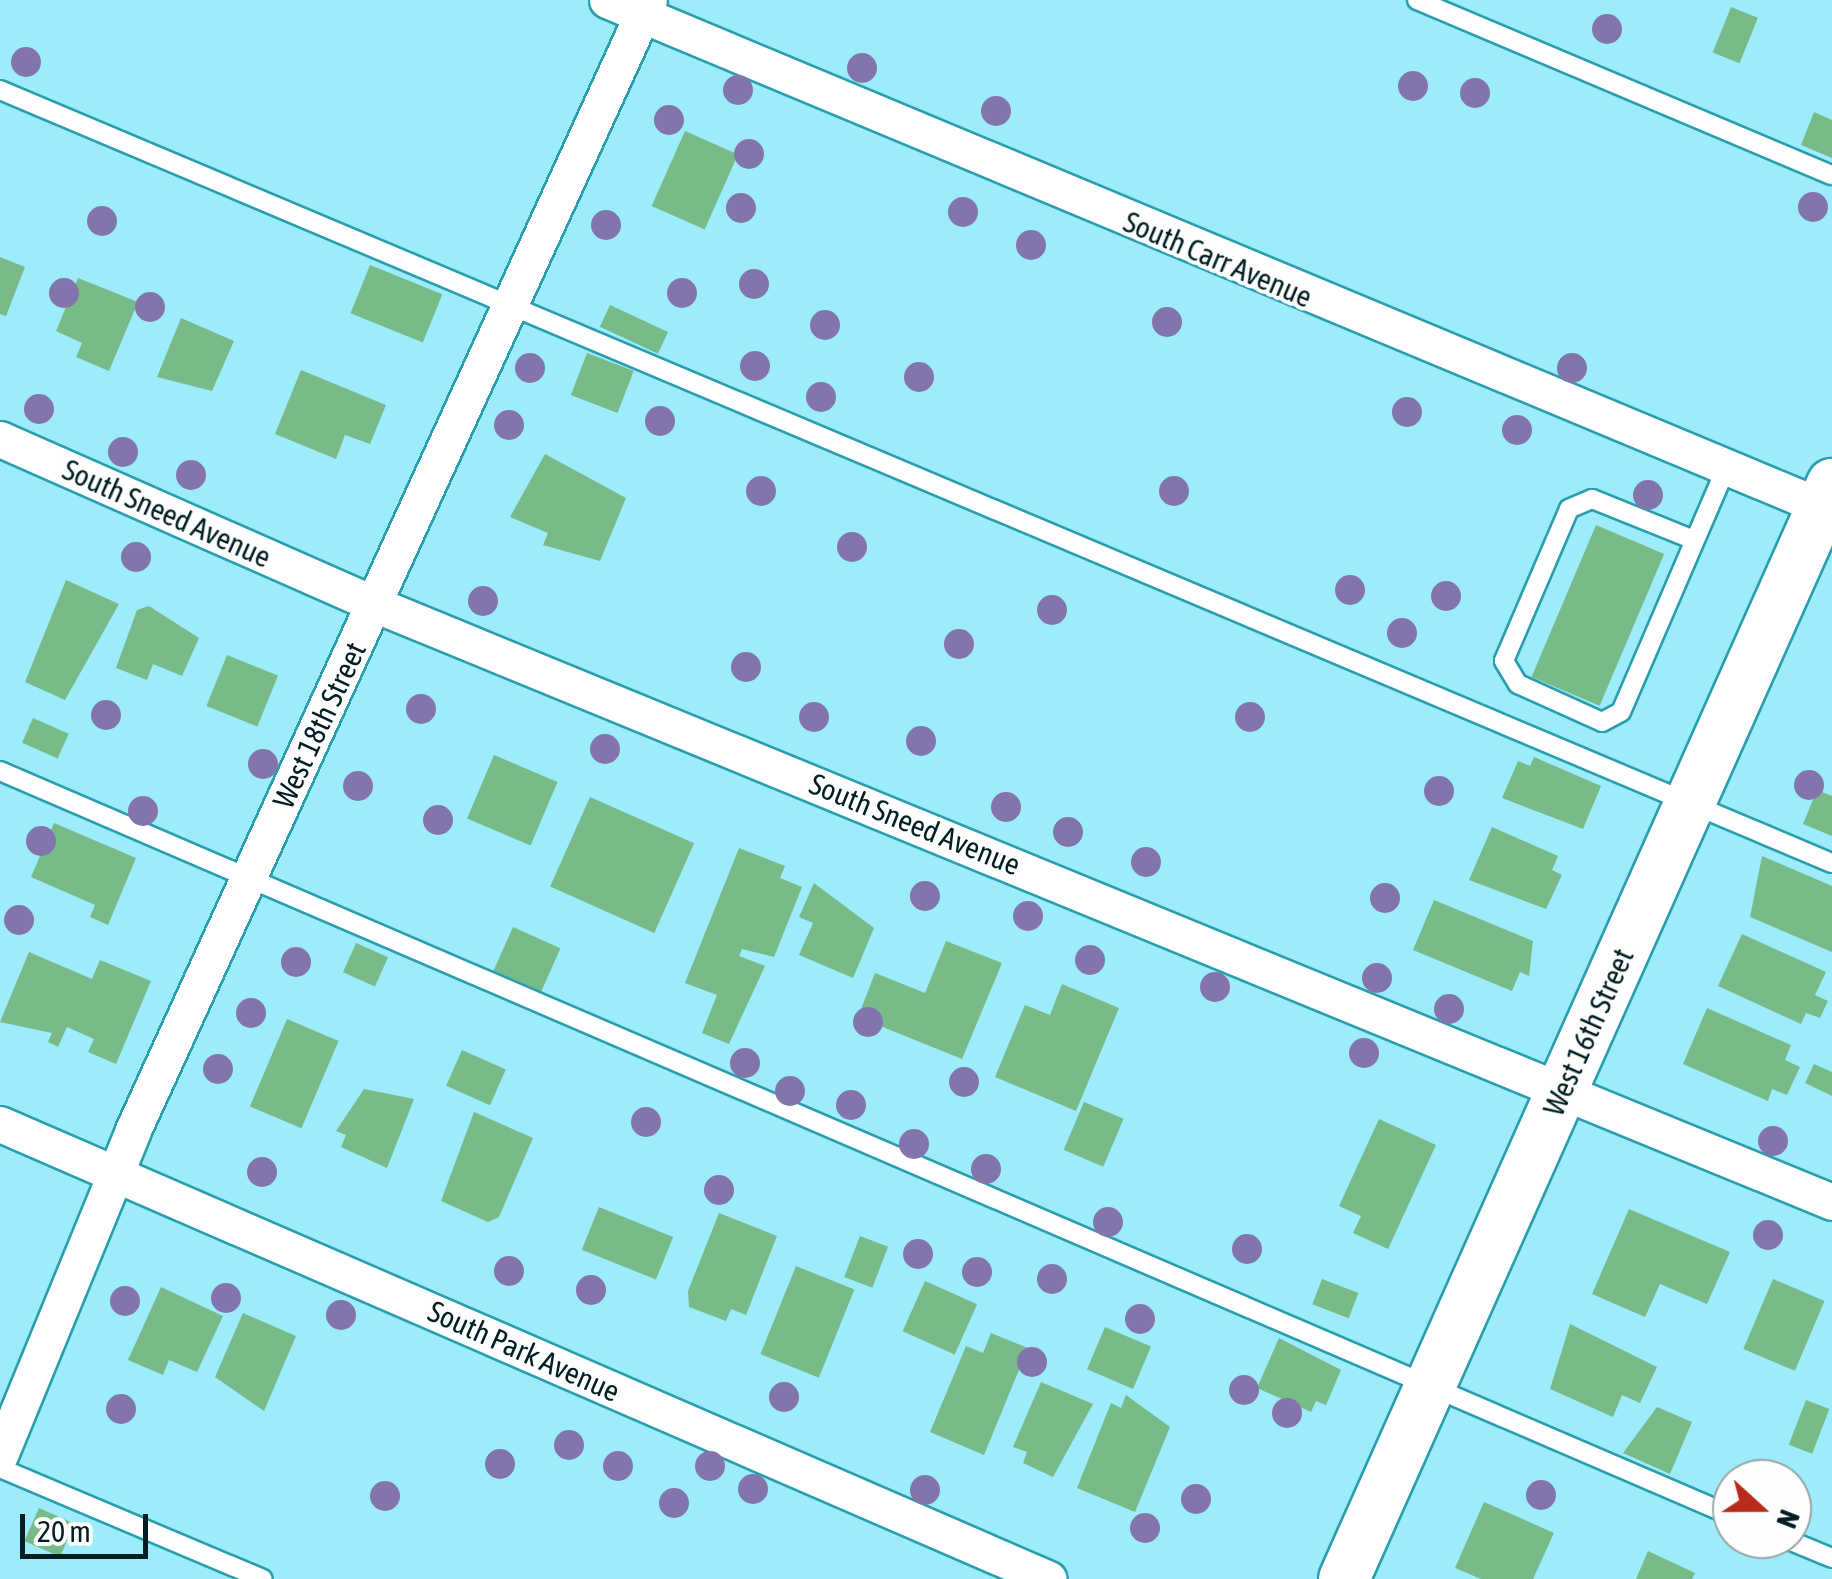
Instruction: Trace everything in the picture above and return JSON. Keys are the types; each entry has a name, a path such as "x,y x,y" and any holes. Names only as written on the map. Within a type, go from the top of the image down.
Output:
{"main road":[{"name":"West 16th Street","path":"1344,1579 1689,804 1829,501"}],"street":[{"name":"South Carr Avenue","path":"607,0 645,8 1726,468 1829,501"},
{"name":"West 18th Street","path":"0,1455 115,1172 645,8"},
{"name":"South Sneed Avenue","path":"0,440 374,604 1562,1088 1832,1202"},
{"name":"South Park Avenue","path":"0,1124 1049,1579"}],"lane":[{"path":"1416,0 1832,175"},
{"path":"0,90 1832,863"},
{"path":"1694,540 1592,500 1570,509 1504,661 1518,684 1602,722 1621,712 1726,468"},
{"path":"0,771 250,874 1428,1390 1712,1508"},
{"path":"0,1468 262,1579"}],"building":[{"path":"1731,7 1758,18 1740,63 1713,52"},
{"path":"1814,112 1832,120 1832,158 1801,145"},
{"path":"685,131 738,155 705,230 652,206"},
{"path":"0,257 25,267 6,316 0,314"},
{"path":"370,265 442,294 423,342 351,313"},
{"path":"78,278 138,302 109,371 76,357 82,343 56,331"},
{"path":"610,305 668,332 658,354 600,327"},
{"path":"181,318 234,341 212,391 157,377"},
{"path":"587,353 634,371 618,413 571,395"},
{"path":"301,370 386,405 370,444 345,435 336,459 275,434"},
{"path":"545,454 626,498 600,561 543,545 548,533 510,517"},
{"path":"1596,525 1664,554 1600,706 1532,677"},
{"path":"66,580 119,604 65,700 25,682"},
{"path":"149,606 199,638 182,676 153,664 147,680 116,668 137,610"},
{"path":"227,655 278,676 257,727 206,706"},
{"path":"33,718 69,734 58,759 22,743"},
{"path":"494,755 558,782 531,845 467,819"},
{"path":"1534,757 1601,786 1583,829 1502,798 1518,761 1530,766"},
{"path":"1817,790 1832,796 1832,836 1803,824"},
{"path":"590,797 694,843 654,933 550,887"},
{"path":"54,823 136,858 108,925 90,917 95,905 31,877"},
{"path":"1492,827 1558,856 1552,870 1562,875 1546,909 1469,880"},
{"path":"739,848 785,866 780,878 802,887 774,957 742,949 739,956 765,966 729,1044 702,1033 717,995 685,983"},
{"path":"1762,856 1832,886 1832,952 1750,917"},
{"path":"814,883 874,928 853,978 799,955 813,923 799,917"},
{"path":"1434,900 1533,941 1529,976 1520,972 1512,991 1413,950"},
{"path":"513,927 561,948 541,992 493,971"},
{"path":"1742,934 1826,972 1815,995 1828,1001 1820,1018 1806,1013 1801,1024 1718,986"},
{"path":"946,941 1002,963 962,1059 858,1017 875,973 925,993"},
{"path":"356,943 388,957 375,986 343,972"},
{"path":"29,952 92,979 100,960 151,981 116,1064 88,1052 94,1039 67,1027 58,1047 48,1042 52,1033 0,1022"},
{"path":"1062,984 1119,1008 1076,1111 995,1077 1025,1005 1050,1015"},
{"path":"1707,1008 1791,1045 1785,1060 1800,1067 1787,1095 1772,1089 1768,1101 1683,1064"},
{"path":"287,1019 339,1041 301,1128 250,1106"},
{"path":"462,1050 506,1070 490,1105 446,1086"},
{"path":"1814,1064 1832,1072 1832,1096 1805,1083"},
{"path":"364,1089 414,1099 387,1168 341,1147 346,1135 336,1131"},
{"path":"1084,1102 1124,1119 1103,1167 1064,1150"},
{"path":"474,1112 533,1138 499,1217 488,1222 441,1201"},
{"path":"1379,1119 1436,1145 1388,1249 1353,1233 1361,1216 1339,1206"},
{"path":"599,1207 673,1237 656,1280 582,1250"},
{"path":"1629,1209 1730,1252 1707,1304 1660,1284 1645,1317 1592,1294"},
{"path":"719,1213 777,1236 746,1315 731,1309 726,1321 689,1307 688,1291"},
{"path":"860,1236 888,1247 872,1288 844,1277"},
{"path":"796,1266 854,1290 819,1378 760,1354"},
{"path":"1322,1279 1358,1293 1349,1318 1312,1304"},
{"path":"1773,1279 1825,1301 1795,1371 1743,1349"},
{"path":"925,1281 977,1304 955,1354 903,1331"},
{"path":"161,1287 223,1316 197,1372 169,1360 163,1375 128,1360"},
{"path":"243,1313 296,1336 264,1411 215,1377"},
{"path":"1570,1324 1657,1367 1640,1403 1622,1395 1613,1417 1550,1389"},
{"path":"1105,1327 1151,1347 1133,1389 1087,1369"},
{"path":"991,1333 1028,1348 984,1455 930,1432 966,1346 983,1353"},
{"path":"1279,1338 1341,1370 1326,1405 1316,1401 1311,1412 1257,1388"},
{"path":"1041,1382 1093,1404 1053,1477 1023,1463 1027,1452 1013,1447"},
{"path":"1126,1395 1170,1427 1135,1512 1077,1488 1111,1403 1121,1408"},
{"path":"1806,1400 1829,1409 1812,1454 1789,1445"},
{"path":"1657,1407 1692,1422 1670,1474 1623,1453"},
{"path":"1484,1502 1554,1533 1533,1579 1481,1579 1455,1568"},
{"path":"39,1508 75,1524 60,1557 24,1541"},
{"path":"1648,1551 1695,1573 1692,1579 1636,1579"}]}
